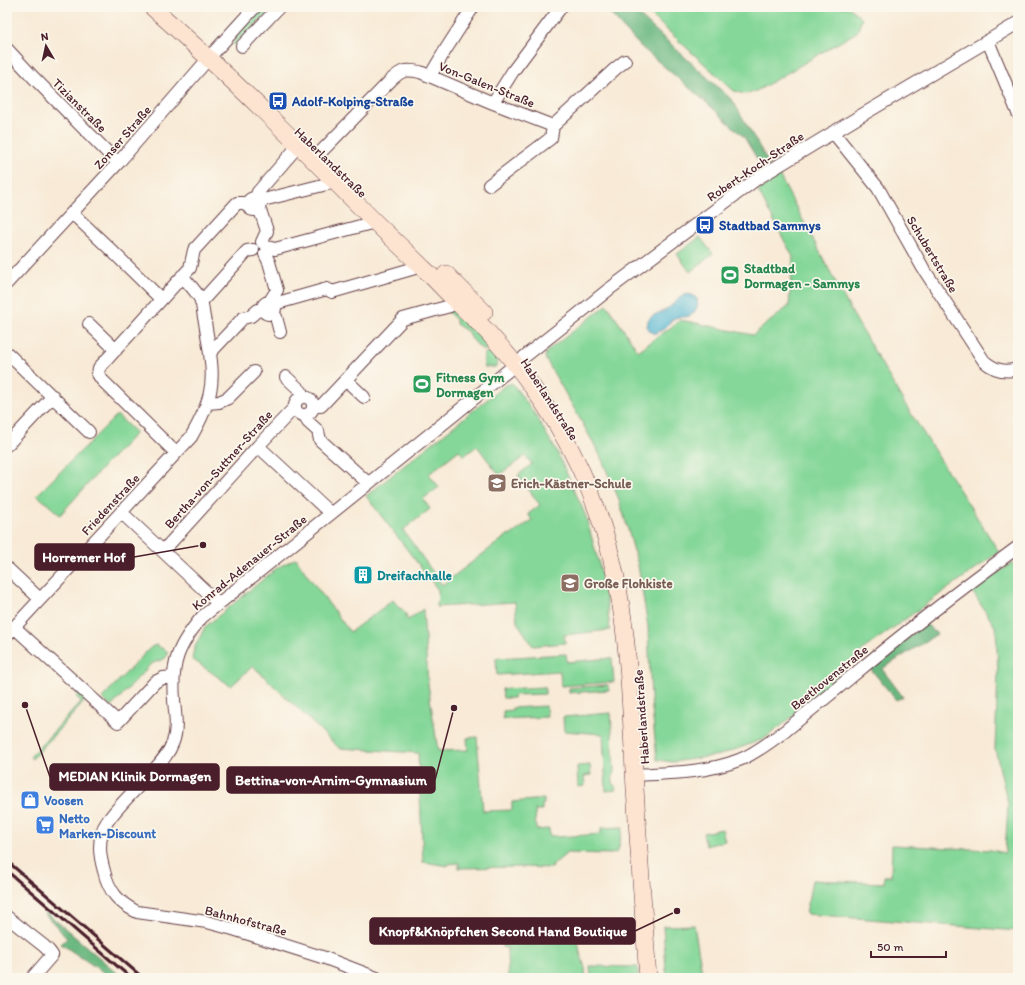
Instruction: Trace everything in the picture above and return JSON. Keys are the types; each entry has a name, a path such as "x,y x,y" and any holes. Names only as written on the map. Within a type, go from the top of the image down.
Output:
{"street":[{"name":"Haberlandstraße","path":"152,7 212,55 317,156 466,294 498,327 520,361"},
{"name":"Haberlandstraße","path":"167,7 298,146 317,156 335,182 490,334 541,381 566,418 577,439 605,501 613,524 626,578 631,612 635,644 648,978"},
{"name":"Zonser Straße","path":"7,284 118,163 255,7"},
{"path":"242,46 279,7"},
{"path":"430,76 473,7"},
{"path":"493,103 513,71 561,7"},
{"name":"Robert-Koch-Straße","path":"520,361 600,296 758,178 1018,23"},
{"path":"988,41 1018,113"},
{"name":"Tizianstraße","path":"7,49 33,78 118,163"},
{"path":"489,185 551,138 553,126 625,61"},
{"name":"Von-Galen-Straße","path":"317,156 391,80 399,73 409,70 420,72 493,103 553,126"},
{"name":"Schubertstraße","path":"833,132 878,188 923,268 984,361 991,367 999,370 1008,371 1018,369"},
{"path":"270,307 277,290 269,262 262,248 267,231 261,213 255,203 258,192 298,146"},
{"name":"Haberlandstraße","path":"176,453 102,380 98,374 99,368 190,268 194,250 237,203 255,203 335,182"},
{"path":"72,213 161,299"},
{"path":"201,302 247,251 262,248 275,249 376,222"},
{"path":"210,352 243,318 251,316 258,310 327,289 332,292 422,266"},
{"name":"Friedenstraße","path":"11,631 191,437 200,421 208,403 211,390 210,352 201,302 192,287 182,276"},
{"path":"295,407 297,412 300,414 321,406 403,319 450,306 456,301"},
{"path":"270,307 276,317 280,332"},
{"path":"89,324 116,350"},
{"path":"7,353 89,432"},
{"name":"Konrad-Adenauer-Straße","path":"111,891 101,858 100,848 102,832 107,822 119,807 169,751 174,741 176,726 173,677 177,656 190,631 202,617 218,603 520,361"},
{"path":"208,403 219,402 228,398 254,372"},
{"path":"286,377 301,391 302,396 308,397 312,401 309,410 308,422 318,431 320,440 368,483"},
{"path":"346,380 364,397"},
{"path":"7,445 53,396"},
{"name":"Bertha-von-Suttner-Straße","path":"163,551 295,407 297,399 302,396"},
{"name":"Konrad-Adenauer-Straße","path":"258,446 330,513"},
{"path":"122,513 218,603"},
{"name":"Beethovenstraße","path":"640,775 709,768 741,760 772,740 960,590 1018,547"},
{"path":"7,568 40,599"},
{"path":"11,631 118,722 155,682 163,678 173,677"},
{"name":"Haberlandstraße","path":"640,775 658,978"},
{"name":"Bahnhofstraße","path":"111,891 117,899 127,907 137,912 207,922 233,929 325,958 377,978"},
{"path":"7,917 49,950 52,955 32,978"}],"green space":[{"path":"261,7 273,7 236,46 232,43 236,39 234,37"},
{"path":"604,7 630,7 733,101 770,165 762,167 744,137 707,103 640,46"},
{"path":"642,7 849,7 862,19 857,32 760,89 744,94 734,91"},
{"path":"779,175 851,311 903,401 999,552 865,648 805,707 764,739 720,755 673,762 657,760 651,699 648,627 638,565 618,497 599,453 545,358 546,352 607,305 638,351 681,320 753,335 789,306 793,257 758,191"},
{"path":"700,237 713,254 690,272 677,254"},
{"path":"454,309 492,347 483,351 471,338 468,332 456,324 456,320 448,312"},
{"path":"493,350 498,358 496,367 484,367 484,354"},
{"path":"512,383 534,413 557,452 585,514 605,590 610,630 564,635 565,643 533,646 517,622 515,602 437,607 438,590 366,496 504,386","holes":["477,446 499,475 525,456 532,464 518,475 540,505 528,514 532,520 511,535 509,534 442,585 403,530 430,509 423,499 439,487 429,474 459,450 464,456"]},
{"path":"117,415 136,433 60,515 37,495"},
{"path":"296,558 350,632 393,600 407,615 405,616 408,620 423,609 428,684 438,751 468,750 467,738 477,737 483,811 512,810 512,802 544,799 542,810 535,810 536,830 549,829 550,836 558,837 601,834 601,828 623,827 618,851 611,854 567,853 551,868 459,868 459,863 448,864 448,866 423,862 418,753 339,748 253,666 231,686 192,659 194,649 205,627 277,568"},
{"path":"1012,563 1018,573 1018,931 806,914 812,880 884,883 884,876 891,876 892,845 991,850 1005,853 1008,804 995,749 998,672 996,628 972,591"},
{"path":"925,623 937,634 882,669 903,697 896,700 870,668"},
{"path":"156,645 167,651 165,659 150,665 111,707 102,698 151,647"},
{"path":"566,654 567,662 612,658 614,682 561,686 560,671 497,675 496,658"},
{"path":"608,685 609,690 569,693 569,688"},
{"path":"545,687 545,694 514,695 514,698 503,698 502,689"},
{"path":"79,693 83,697 84,702 32,759 30,757 81,702 76,696"},
{"path":"546,706 547,717 503,719 503,711 512,710 512,708"},
{"path":"611,713 614,771 613,780 616,790 606,791 603,734 564,731 563,717"},
{"path":"590,765 591,775 584,776 585,786 578,787 577,766"},
{"path":"722,829 725,841 706,846 703,833"},
{"path":"46,912 123,978 112,978 61,944 67,938 45,914"},
{"path":"694,925 703,978 668,978 666,971 663,926"},
{"path":"570,931 576,931 586,978 508,978 507,948 502,947 502,938 570,936"},
{"path":"590,966 638,967 638,978 591,978"}],"water":[{"path":"686,294 692,295 697,299 698,304 693,314 688,317 673,319 663,329 656,333 652,333 647,327 649,318 668,308"}],"railway":[{"path":"7,861 143,978"},
{"path":"7,871 131,978"}],"place":[{"name":"Adolf-Kolping-Straße","path":"278,101"},
{"name":"Stadtbad Sammys","path":"705,225"},
{"name":"Stadtbad Dormagen - Sammys","path":"730,275"},
{"name":"Fitness Gym Dormagen","path":"422,384"},
{"name":"Erich-Kästner-Schule","path":"497,483"},
{"name":"Horremer Hof","path":"203,545"},
{"name":"Dreifachhalle","path":"363,575"},
{"name":"Große Flohkiste","path":"570,583"},
{"name":"MEDIAN Klinik Dormagen","path":"25,705"},
{"name":"Bettina-von-Arnim-Gymnasium","path":"454,708"},
{"name":"Voosen","path":"30,800"},
{"name":"Netto Marken-Discount","path":"45,825"},
{"name":"Knopf&Knöpfchen Second Hand Boutique","path":"677,911"}]}
